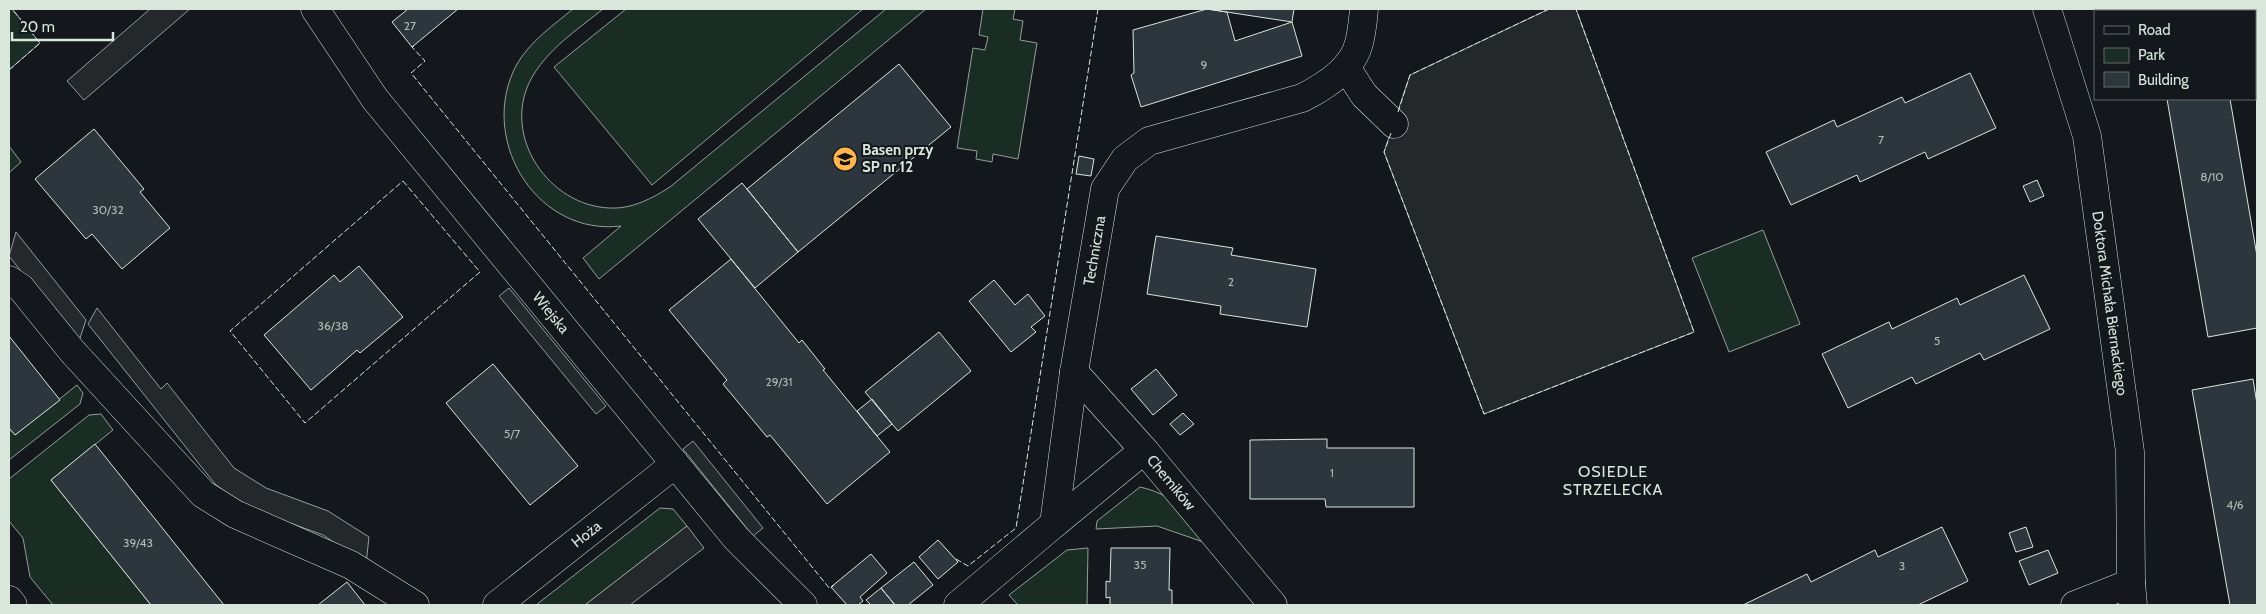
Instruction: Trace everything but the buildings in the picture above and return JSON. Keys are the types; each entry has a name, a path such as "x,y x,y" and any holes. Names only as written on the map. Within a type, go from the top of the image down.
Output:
{"street":[{"name":"Techniczna","path":"1054,524 1074,372 1105,189 1125,160 1149,141 1302,98 1324,86 1346,67 1359,45 1364,9"},
{"name":"Doktora Michała Biernackiego","path":"2047,9 2087,136 2130,452 2132,594"},
{"name":"Wiejska","path":"317,10 375,99 736,538 803,605"},
{"path":"1346,67 1364,95 1394,124"},
{"path":"9,280 21,288 72,351 204,494 235,514 351,565 415,605"},
{"path":"1074,372 1144,450"},
{"name":"Chemików","path":"1054,524 1144,450 1273,605"},
{"name":"Hoża","path":"497,605 675,464"},
{"path":"958,605 1054,524"},
{"path":"2075,605 2132,594"},
{"path":"9,600 13,605"}],"green space":[{"path":"9,9 12,9 40,43 9,70"},
{"path":"573,9 603,9 563,41 544,60 530,81 523,102 522,124 527,145 537,165 550,182 568,195 588,204 618,208 641,202 670,187 886,9 926,9 599,279 583,258 621,226 592,225 565,216 542,201 524,180 511,155 505,128 505,100 518,62 539,37"},
{"path":"626,9 863,9 652,185 554,67"},
{"path":"983,9 1015,9 1013,19 1023,21 1020,40 1037,43 1018,159 993,154 992,162 976,159 977,151 957,148 973,48 985,50 988,37 979,35"},
{"path":"9,146 21,162 9,173"},
{"path":"1763,230 1800,324 1729,352 1692,258"},
{"path":"77,385 83,393 80,404 9,460 9,428 15,435"},
{"path":"101,414 113,430 51,480 151,605 53,605 30,577 23,538 9,521 9,479 89,415"},
{"path":"1140,487 1164,496 1182,508 1212,545 1157,526 1096,529 1097,521"},
{"path":"660,508 673,509 687,526 585,605 536,605"},
{"path":"1088,548 1087,605 1018,605 1009,595 1067,550"}],"shaded area":[{"path":"150,9 190,9 84,100 67,81"},
{"path":"1549,9 1576,9 1694,332 1484,414 1384,152 1410,75"},
{"path":"16,232 86,320 78,344 9,256"},
{"path":"509,288 606,406 596,414 499,296"},
{"path":"97,308 161,389 167,383 234,468 266,488 328,511 369,537 366,564 323,535 260,512 232,497 215,484 88,324"},
{"path":"693,441 763,528 753,536 683,449"},
{"path":"687,526 704,548 630,605 585,605"}],"fence":[{"path":"9,70 40,43 12,9"},
{"path":"956,559 968,566 1016,528 1098,9"},
{"path":"1398,112 1410,75 1549,9"},
{"path":"1391,133 1384,152 1484,414 1694,332 1576,9"},
{"path":"414,46 412,47 425,61 411,73 830,589 834,585"},
{"path":"403,181 480,272 305,423 230,331 403,181"}],"place":[{"name":"Basen przy SP nr 12","path":"845,159"}],"district":[{"name":"OSIEDLE STRZELECKA","path":"1613,480"}]}
